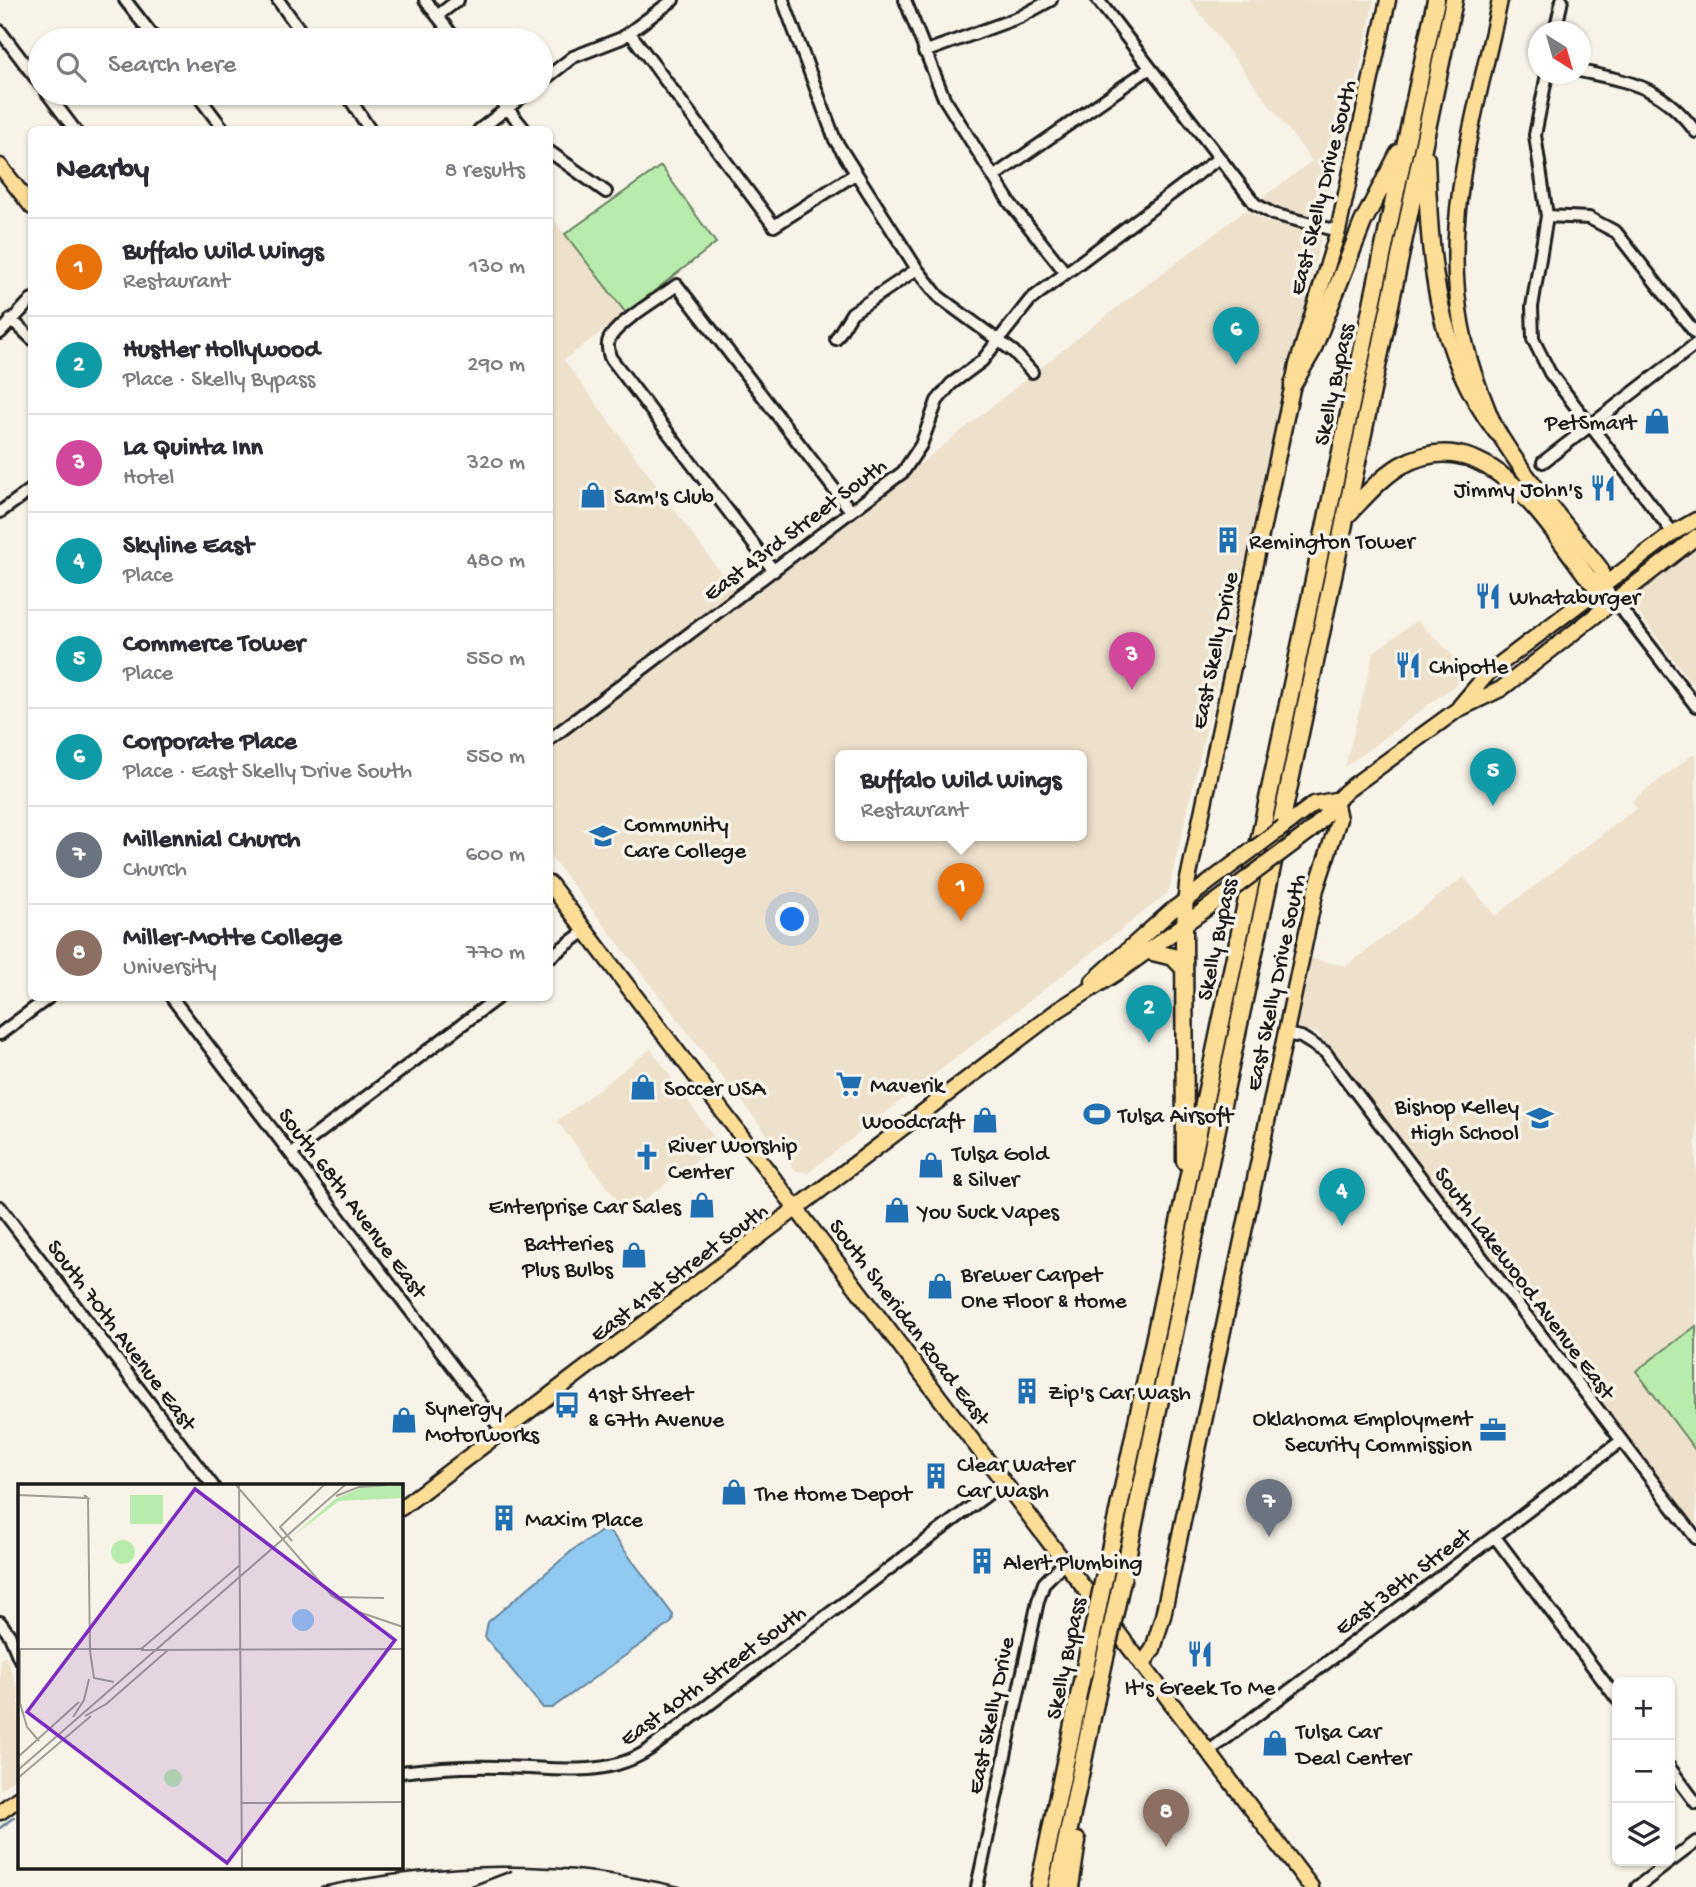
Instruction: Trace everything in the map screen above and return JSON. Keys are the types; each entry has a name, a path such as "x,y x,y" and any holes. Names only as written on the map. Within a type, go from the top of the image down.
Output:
{"highway":[{"name":"Skelly Bypass","path":"1039,1887 1436,0"},
{"name":"Skelly Bypass","path":"1057,1887 1454,0"},
{"path":"1425,133 1431,265 1437,298 1464,378 1497,432"},
{"path":"1293,384 1312,351 1363,222 1408,135"},
{"path":"1345,517 1399,467 1439,455 1468,457 1495,469 1518,487 1590,580 1603,585"},
{"path":"1184,926 1186,1190"},
{"path":"1149,951 1173,957 1184,968"},
{"path":"1070,1887 1095,1703"}],"main road":[{"name":"East Skelly Drive South","path":"1293,384 1338,231 1388,0"},
{"path":"1500,0 1458,199 1453,246 1460,324 1476,378 1497,432 1601,569 1603,585"},
{"path":"0,166 28,202"},
{"name":"East Skelly Drive","path":"1184,926 1187,884 1293,384"},
{"name":"East 41st Street South","path":"1457,710 1488,673 1673,533 1696,520"},
{"name":"East 41st Street South","path":"402,1507 1082,992 1149,951 1317,826 1335,800 1457,710 1501,689 1696,537"},
{"name":"East Skelly Drive South","path":"1142,1665 1157,1640 1163,1616 1316,889 1339,820 1335,800"},
{"name":"East 41st Street South","path":"1082,992 1114,960 1187,899 1314,804 1335,800"},
{"name":"South Sheridan Road East","path":"553,888 1311,1887"},
{"path":"0,1812 18,1799"}],"street":[{"path":"125,0 147,28"},
{"path":"278,0 298,28"},
{"path":"425,0 446,28"},
{"path":"437,16 458,0"},
{"path":"553,73 573,57 613,43 630,33 673,0"},
{"path":"783,0 835,140 917,269 939,297 1014,352 1032,372"},
{"path":"905,0 944,98 993,177 1065,272"},
{"path":"924,52 1020,17 1051,0"},
{"path":"1098,0 1248,196 1263,209 1338,231"},
{"path":"1557,21 1562,0"},
{"path":"0,31 28,68"},
{"path":"630,33 774,226 855,174"},
{"path":"993,177 1150,68"},
{"path":"1591,74 1653,90 1679,110 1696,132"},
{"path":"1545,84 1535,149 1547,216 1531,307 1533,339 1550,373 1673,533"},
{"path":"56,105 72,126"},
{"path":"205,105 221,126"},
{"path":"354,105 367,126"},
{"path":"505,105 522,126"},
{"path":"484,126 511,105"},
{"path":"553,154 606,191"},
{"name":"East 43rd Street South","path":"553,738 909,465 921,445 937,401 951,384 982,361 1030,300 1219,158"},
{"path":"1547,216 1589,218 1616,232 1696,334"},
{"path":"836,339 852,313 917,269"},
{"path":"774,570 610,357 608,346 611,336 677,285 851,512"},
{"path":"0,332 28,303"},
{"path":"11,318 28,335"},
{"path":"1542,462 1696,345"},
{"path":"0,512 28,492"},
{"path":"1603,585 1696,706"},
{"path":"553,955 585,931"},
{"path":"0,1034 44,1001"},
{"name":"South 68th Avenue East","path":"174,1001 502,1431"},
{"path":"291,1154 493,1001"},
{"name":"South Lakewood Avenue East","path":"1285,1034 1301,1038 1325,1052 1696,1538"},
{"name":"South 70th Avenue East","path":"0,1207 211,1484"},
{"name":"East 38th Street","path":"1208,1752 1621,1441"},
{"name":"East 40th Street South","path":"402,1772 481,1767 591,1770 626,1763 650,1749 1004,1482"},
{"path":"1494,1537 1612,1692"},
{"name":"East Skelly Drive","path":"976,1887 1038,1601 1044,1583 1065,1562"},
{"path":"0,1622 10,1636 18,1656"},
{"path":"1675,1776 1696,1803"},
{"path":"1637,1887 1696,1842"}],"shaded area":[{"path":"1190,0 1374,0 1340,166 1331,165 1320,218 1275,208 1261,199 1312,161"},
{"path":"1246,210 1266,222 1322,233 1168,893 808,1173 796,1171 553,860 553,219 626,313 564,360 744,604 1102,319"},
{"path":"1696,549 1696,689 1634,607 1640,591"},
{"path":"1417,620 1471,673 1345,767 1374,652"},
{"name":"Bishop Kelley High School","path":"1696,752 1696,1525 1318,1033 1299,1029 1294,1021 1309,958 1346,966 1464,877 1495,916 1637,808 1632,801"},
{"path":"651,1049 719,1144 627,1213 557,1121"},
{"path":"5,1655 18,1689 18,1776 0,1790 0,1660"}],"green space":[{"path":"661,166 716,243 626,313 565,234"},
{"path":"1696,1326 1696,1451 1636,1371"}],"water":[{"path":"605,1529 613,1535 673,1615 672,1622 552,1708 543,1708 485,1637 488,1622 574,1549"}],"waterway":[{"path":"0,1828 14,1817"}],"railway":[{"path":"321,1887 411,1872 500,1867 590,1871 680,1887"},
{"path":"469,1887 511,1871"}],"place":[{"name":"Corporate Place","path":"1236,365"},
{"name":"PetSmart","path":"1657,421"},
{"name":"Jimmy John's","path":"1603,488"},
{"name":"Sam's Club","path":"593,495"},
{"name":"Remington Tower","path":"1228,540"},
{"name":"Whataburger","path":"1488,596"},
{"name":"Chipotle","path":"1408,665"},
{"name":"La Quinta Inn","path":"1132,690"},
{"name":"Commerce Tower","path":"1493,806"},
{"name":"Community Care College","path":"603,836"},
{"name":"Buffalo Wild Wings","path":"961,921"},
{"name":"Hustler Hollywood","path":"1149,1043"},
{"name":"Maverik","path":"849,1084"},
{"name":"Soccer USA","path":"643,1087"},
{"name":"Tulsa Airsoft","path":"1097,1114"},
{"name":"Bishop Kelley High School","path":"1540,1118"},
{"name":"Woodcraft","path":"985,1120"},
{"name":"River Worship Center","path":"647,1157"},
{"name":"Tulsa Gold & Silver","path":"931,1165"},
{"name":"Enterprise Car Sales","path":"702,1205"},
{"name":"You Suck Vapes","path":"897,1210"},
{"name":"Skyline East","path":"1342,1226"},
{"name":"Batteries Plus Bulbs","path":"634,1255"},
{"name":"Brewer Carpet One Floor & Home","path":"940,1286"},
{"name":"Zip's Car Wash","path":"1027,1391"},
{"name":"41st Street & 67th Avenue","path":"567,1405"},
{"name":"Synergy Motorworks","path":"404,1420"},
{"name":"Oklahoma Employment Security Commission","path":"1493,1430"},
{"name":"Clear Water Car Wash","path":"936,1476"},
{"name":"The Home Depot","path":"734,1492"},
{"name":"Maxim Place","path":"504,1518"},
{"name":"Millennial Church","path":"1269,1537"},
{"name":"Alert Plumbing","path":"982,1561"},
{"name":"It's Greek To Me","path":"1200,1654"},
{"name":"Tulsa Car Deal Center","path":"1275,1743"},
{"name":"Miller-Motte College","path":"1166,1847"}]}
